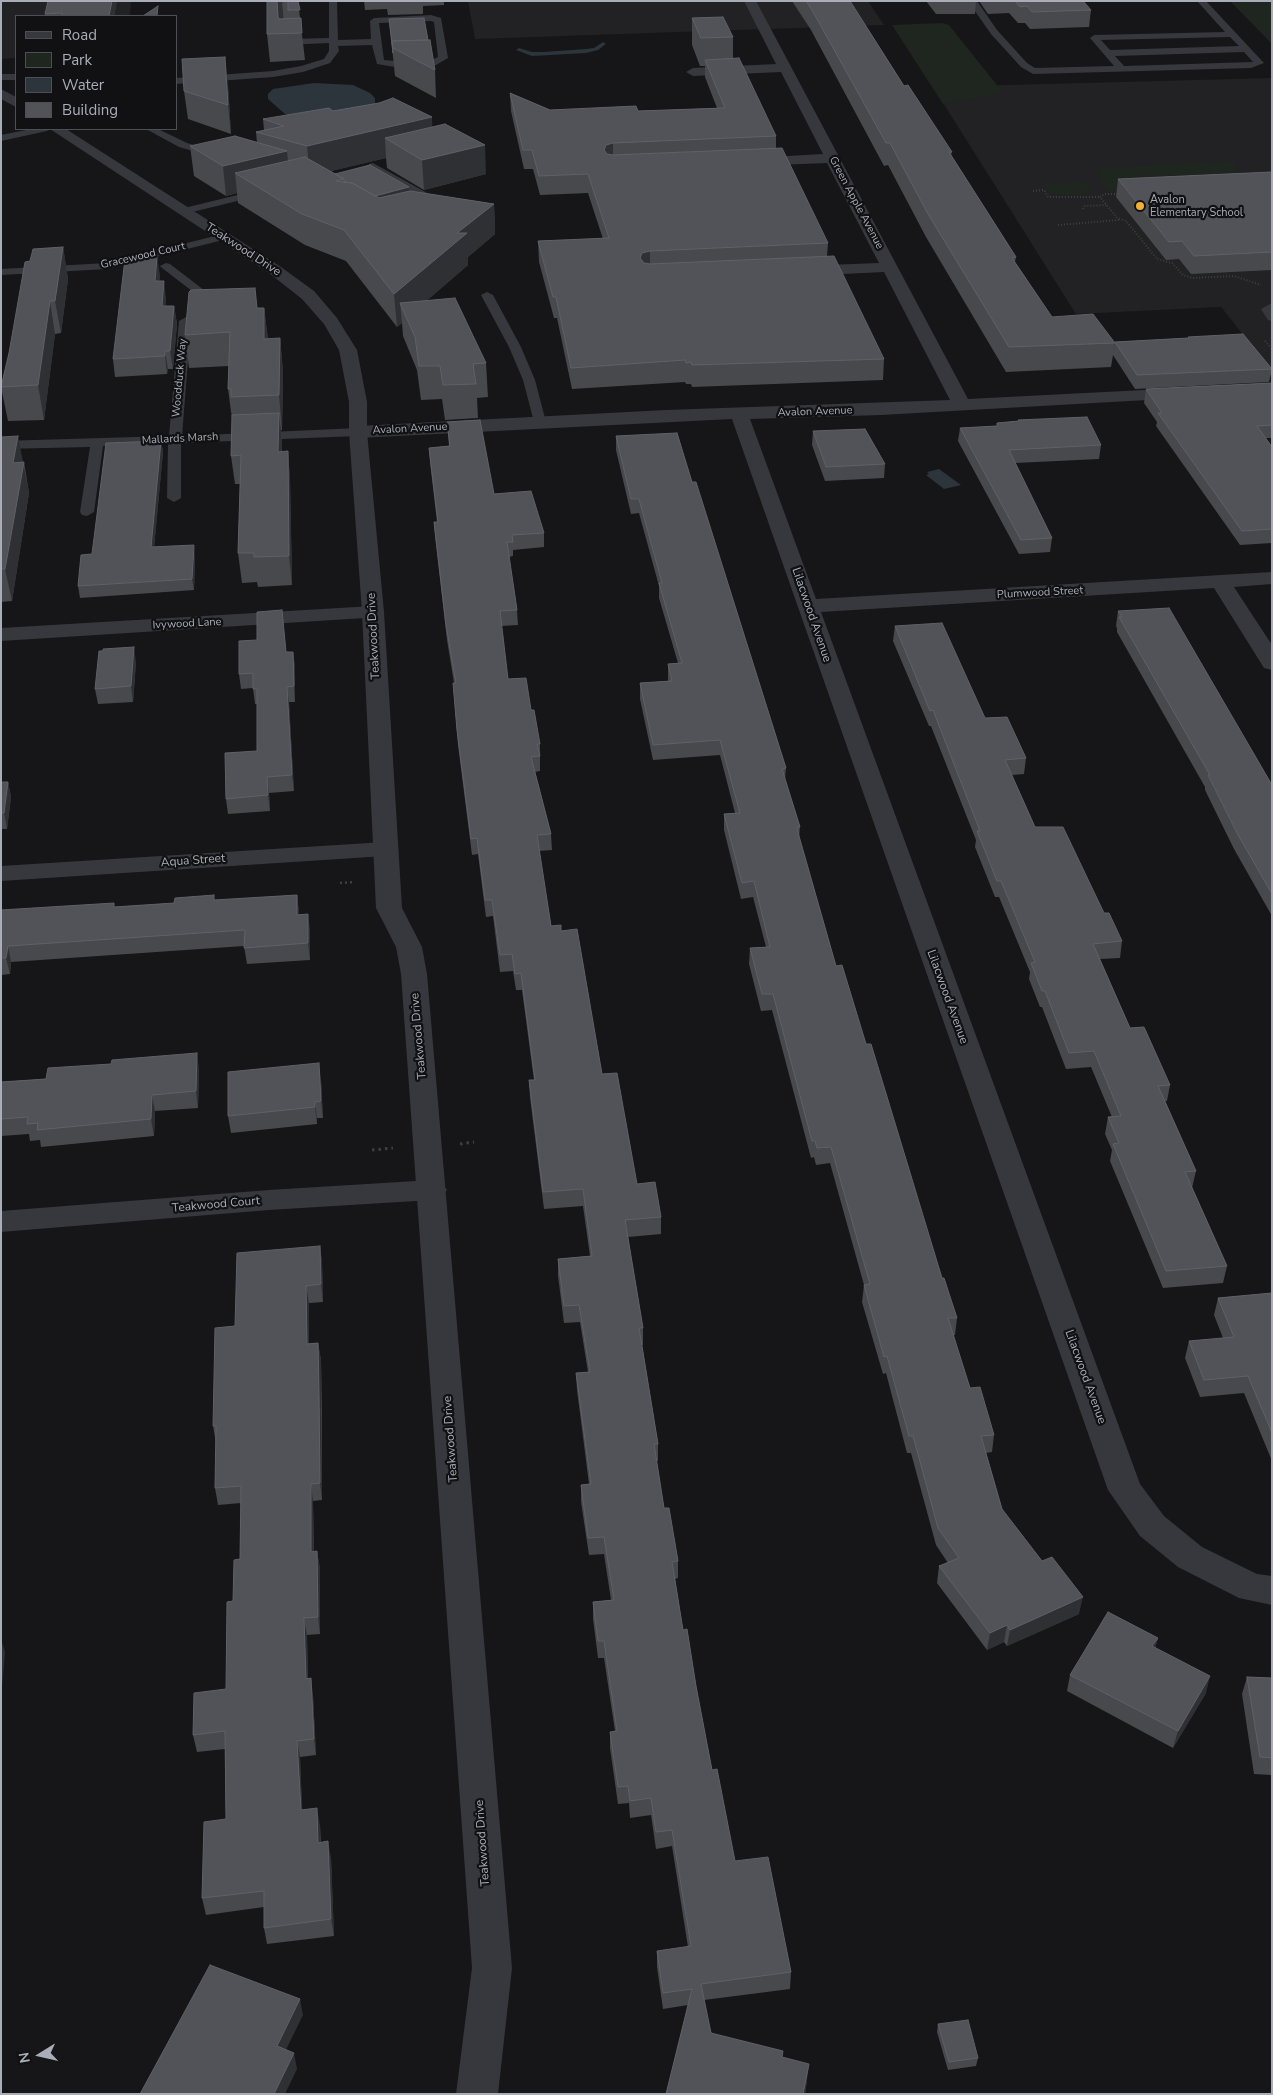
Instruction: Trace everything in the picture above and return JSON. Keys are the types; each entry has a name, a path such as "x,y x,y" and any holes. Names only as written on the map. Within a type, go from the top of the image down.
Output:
{"street":[{"name":"Green Apple Avenue","path":"750,1 962,405"},
{"path":"692,72 786,68"},
{"path":"1,93 15,102"},
{"name":"Teakwood Drive","path":"59,130 276,270 308,295 331,322 348,350 358,402 358,432 372,612 389,908 409,947 414,974 492,1968 477,2094"},
{"path":"739,162 832,158"},
{"path":"782,272 890,267"},
{"name":"Avalon Avenue","path":"358,432 540,422 962,405 1204,392"},
{"name":"Lilacwood Avenue","path":"739,414 1125,1490 1152,1526 1190,1557 1251,1588 1272,1591"},
{"name":"Plumwood Street","path":"808,606 1272,578"},
{"path":"1220,582 1272,663"},
{"name":"Ivywood Lane","path":"1,635 372,612"},
{"name":"Aqua Street","path":"1,874 385,849"},
{"name":"Teakwood Court","path":"1,1222 269,1200 432,1190"}],"lane":[{"path":"178,81 273,74 303,69 327,61 334,51 333,1"},
{"path":"970,1 994,32 1024,65 1032,71 1251,65 1259,63 1201,1"},
{"path":"432,18 438,20 443,58 436,62 394,64 380,62 376,42 374,21 432,18"},
{"path":"285,28 285,42 376,42"},
{"path":"1121,68 1094,38 1232,34"},
{"path":"1108,53 1246,49"},
{"path":"1,77 15,77"},
{"path":"1,138 39,130"},
{"path":"153,130 182,145 221,156"},
{"path":"392,162 369,167 448,208 429,213"},
{"path":"184,211 272,190"},
{"name":"Gracewood Court","path":"1,272 107,266 223,237"},
{"name":"Woodduck Way","path":"166,266 211,300 210,309 184,321 175,440 174,498"},
{"path":"487,295 515,347 529,380 540,422"},
{"path":"1272,306 1267,309 1272,318"},
{"name":"Mallards Marsh","path":"1,445 358,432"},
{"path":"87,512 96,443"}],"path":[{"path":"1033,191 1044,190 1048,197 1100,197 1104,194 1124,193"},
{"path":"1100,197 1118,218 1126,221 1157,259 1172,263 1183,275 1192,278 1234,276 1260,283 1264,288"},
{"path":"1083,209 1085,206 1107,205"},
{"path":"1058,225 1122,220"},
{"path":"340,883 362,881"},
{"path":"372,1150 398,1148"}],"shaded area":[{"path":"1,1 131,1 130,15 15,15 15,58 1,59"},
{"path":"468,1 868,1 884,25 475,39"},
{"name":"Avalon Elementary School","path":"1272,78 1272,371 1221,307 1076,314 933,87"}],"green space":[{"path":"1230,1 1272,1 1272,44"},
{"path":"942,23 949,25 1001,90 998,94 943,104 892,25"},
{"path":"1211,161 1236,162 1240,185 1110,192 1100,181 1099,168"},
{"path":"1087,181 1090,193 1067,195 1053,193 1041,184"}],"water":[{"path":"314,83 353,85 370,93 375,98 375,106 303,121 285,114 268,99 268,94 273,89"},
{"path":"939,469 961,485 944,489 926,475 929,474 927,472"}],"building":[{"path":"48,1 112,1 109,15 45,14"},
{"path":"267,1 277,1 279,19 301,18 302,33 267,34"},
{"path":"288,1 298,1 300,10 288,10"},
{"path":"806,1 850,1 904,86 908,85 952,152 949,152 1016,257 1012,258 1052,317 1093,314 1115,343 1009,347 928,214 890,143 886,143"},
{"path":"1015,1 1083,1 1091,10 1032,12 1027,6 1020,7"},
{"path":"158,6 157,15 144,15"},
{"path":"723,17 733,37 701,38 692,18"},
{"path":"424,18 428,40 392,41 393,53 389,19"},
{"path":"430,40 435,70 393,48 392,41"},
{"path":"225,57 228,105 184,91 182,59"},
{"path":"739,58 776,136 613,143 606,145 604,150 607,154 613,155 782,148 828,243 650,251 642,253 640,258 644,263 650,264 834,256 884,359 692,365 691,362 686,363 685,360 571,368 556,297 553,297 538,241 609,238 588,174 539,176 532,150 523,150 510,93 550,110 636,106 638,111 725,108 705,60"},
{"path":"393,98 432,117 307,146 256,132 284,126 263,119 329,108 333,111 379,103"},
{"path":"445,124 485,145 422,160 385,138"},
{"path":"235,136 287,151 223,166 190,146"},
{"path":"305,157 344,179 336,181 352,183 379,198 410,191 494,204 457,233 467,233 394,294 344,230 302,214 235,173"},
{"path":"370,165 409,187 375,196 352,183 344,182 344,179 335,174"},
{"path":"1272,172 1272,252 1194,256 1182,241 1169,242 1118,179"},
{"path":"63,247 55,301 50,301 38,385 1,387 25,262 30,261 33,249"},
{"path":"157,257 155,281 164,281 162,306 174,306 170,351 165,351 165,356 113,359 125,259"},
{"path":"255,288 257,308 264,308 264,339 280,338 279,395 231,397 231,389 228,389 230,332 185,335 189,292 191,290"},
{"path":"455,298 486,363 473,364 476,384 443,385 440,366 419,366 415,337 400,303"},
{"path":"1243,334 1272,369 1137,375 1115,342 1189,338"},
{"path":"1272,383 1272,425 1257,426 1272,447 1272,529 1242,531 1158,413 1162,413 1146,389"},
{"path":"279,413 278,452 288,451 289,556 254,557 254,553 238,553 241,455 231,456 232,415"},
{"path":"1087,417 1101,445 1009,450 1052,538 1021,540 960,428 997,426 997,423 1018,420"},
{"path":"480,420 494,494 531,491 544,533 512,535 513,542 507,542 517,610 500,611 508,679 526,678 531,710 534,710 540,744 537,744 540,756 531,757 551,834 537,835 551,926 561,925 561,931 577,929 602,1074 617,1073 637,1184 655,1182 661,1217 625,1220 643,1328 639,1328 658,1444 654,1444 664,1508 669,1508 678,1561 672,1562 683,1630 687,1629 712,1770 717,1769 735,1861 768,1857 791,1972 701,1984 711,2033 783,2051 782,2057 809,2064 803,2094 666,2094 692,1989 663,1993 657,1951 691,1946 672,1830 656,1832 651,1798 630,1801 628,1786 618,1787 610,1732 617,1731 604,1641 598,1641 593,1602 614,1600 604,1537 588,1538 581,1485 591,1484 576,1373 590,1372 579,1305 564,1306 558,1259 592,1256 583,1189 543,1192 529,1080 535,1080 521,973 515,974 512,954 500,955 492,900 485,900 477,838 471,839 457,730 453,683 456,683 446,625 434,522 438,522 429,448 450,446 447,422"},
{"path":"865,429 885,464 826,467 813,431"},
{"path":"677,433 692,482 696,482 786,768 782,769 800,827 797,827 799,836 836,966 842,965 866,1044 871,1044 942,1278 944,1278 957,1318 948,1318 970,1388 980,1387 994,1435 981,1436 1002,1509 1042,1561 1052,1557 1083,1597 1010,1630 1007,1625 990,1633 939,1566 959,1558 938,1528 913,1436 909,1436 887,1356 884,1357 864,1285 870,1284 831,1147 817,1148 815,1141 812,1141 773,994 762,994 750,948 770,947 754,881 742,883 724,814 740,813 720,740 653,745 640,683 672,681 668,664 682,663 659,583 662,583 639,499 631,499 616,436"},
{"path":"18,436 13,463 24,462 5,569 1,569 1,437"},
{"path":"161,441 151,547 194,545 192,579 78,586 81,555 92,554 106,443"},
{"path":"1169,608 1272,785 1272,894 1237,833 1208,775 1210,775 1119,617 1122,617 1118,611"},
{"path":"282,610 286,652 293,652 294,686 287,687 292,775 267,777 268,795 226,799 225,753 257,751 257,689 253,689 253,673 239,674 239,641 257,640 257,612"},
{"path":"942,623 985,718 1007,717 1026,758 1005,760 1035,827 1063,827 1104,913 1109,913 1122,941 1093,944 1130,1028 1144,1027 1170,1085 1158,1086 1196,1171 1185,1172 1227,1266 1166,1271 1113,1144 1119,1143 1108,1117 1121,1116 1094,1051 1069,1053 1045,991 1042,991 1031,963 1035,962 1001,881 997,881 977,831 980,831 933,710 930,711 895,626"},
{"path":"134,647 131,686 95,689 99,651 103,651 103,649"},
{"path":"1,782 8,782 4,813 1,813"},
{"path":"214,895 214,900 297,895 297,915 308,914 308,943 244,948 245,930 8,946 6,958 1,958 1,910 114,903 114,907 174,903 175,898"},
{"path":"197,1053 196,1091 152,1095 151,1119 37,1130 38,1123 27,1124 28,1117 1,1119 1,1082 46,1079 48,1068 111,1064 112,1060"},
{"path":"319,1063 321,1101 315,1102 315,1107 228,1116 228,1072"},
{"path":"320,1246 321,1284 306,1286 307,1344 318,1343 319,1394 320,1483 311,1484 311,1552 317,1551 318,1617 304,1618 306,1679 311,1678 314,1739 297,1741 301,1810 317,1808 318,1843 328,1841 331,1919 264,1928 264,1891 202,1898 204,1822 226,1819 225,1731 193,1735 194,1693 226,1689 227,1602 233,1601 234,1560 240,1559 241,1486 215,1488 216,1426 213,1426 215,1328 235,1326 237,1253"},
{"path":"1272,1293 1272,1433 1248,1376 1204,1380 1189,1341 1234,1337 1218,1298"},
{"path":"1108,1612 1158,1638 1152,1646 1210,1676 1178,1731 1070,1675"},
{"path":"1247,1677 1272,1678 1272,1758 1260,1757"},
{"path":"210,1965 300,1999 277,2046 294,2053 274,2094 140,2094"},
{"path":"968,2020 978,2058 949,2062 938,2024"}],"waterway":[{"path":"519,50 532,54 544,54 586,51 596,49 603,44"}],"place":[{"name":"Avalon Elementary School","path":"1140,206"}]}
